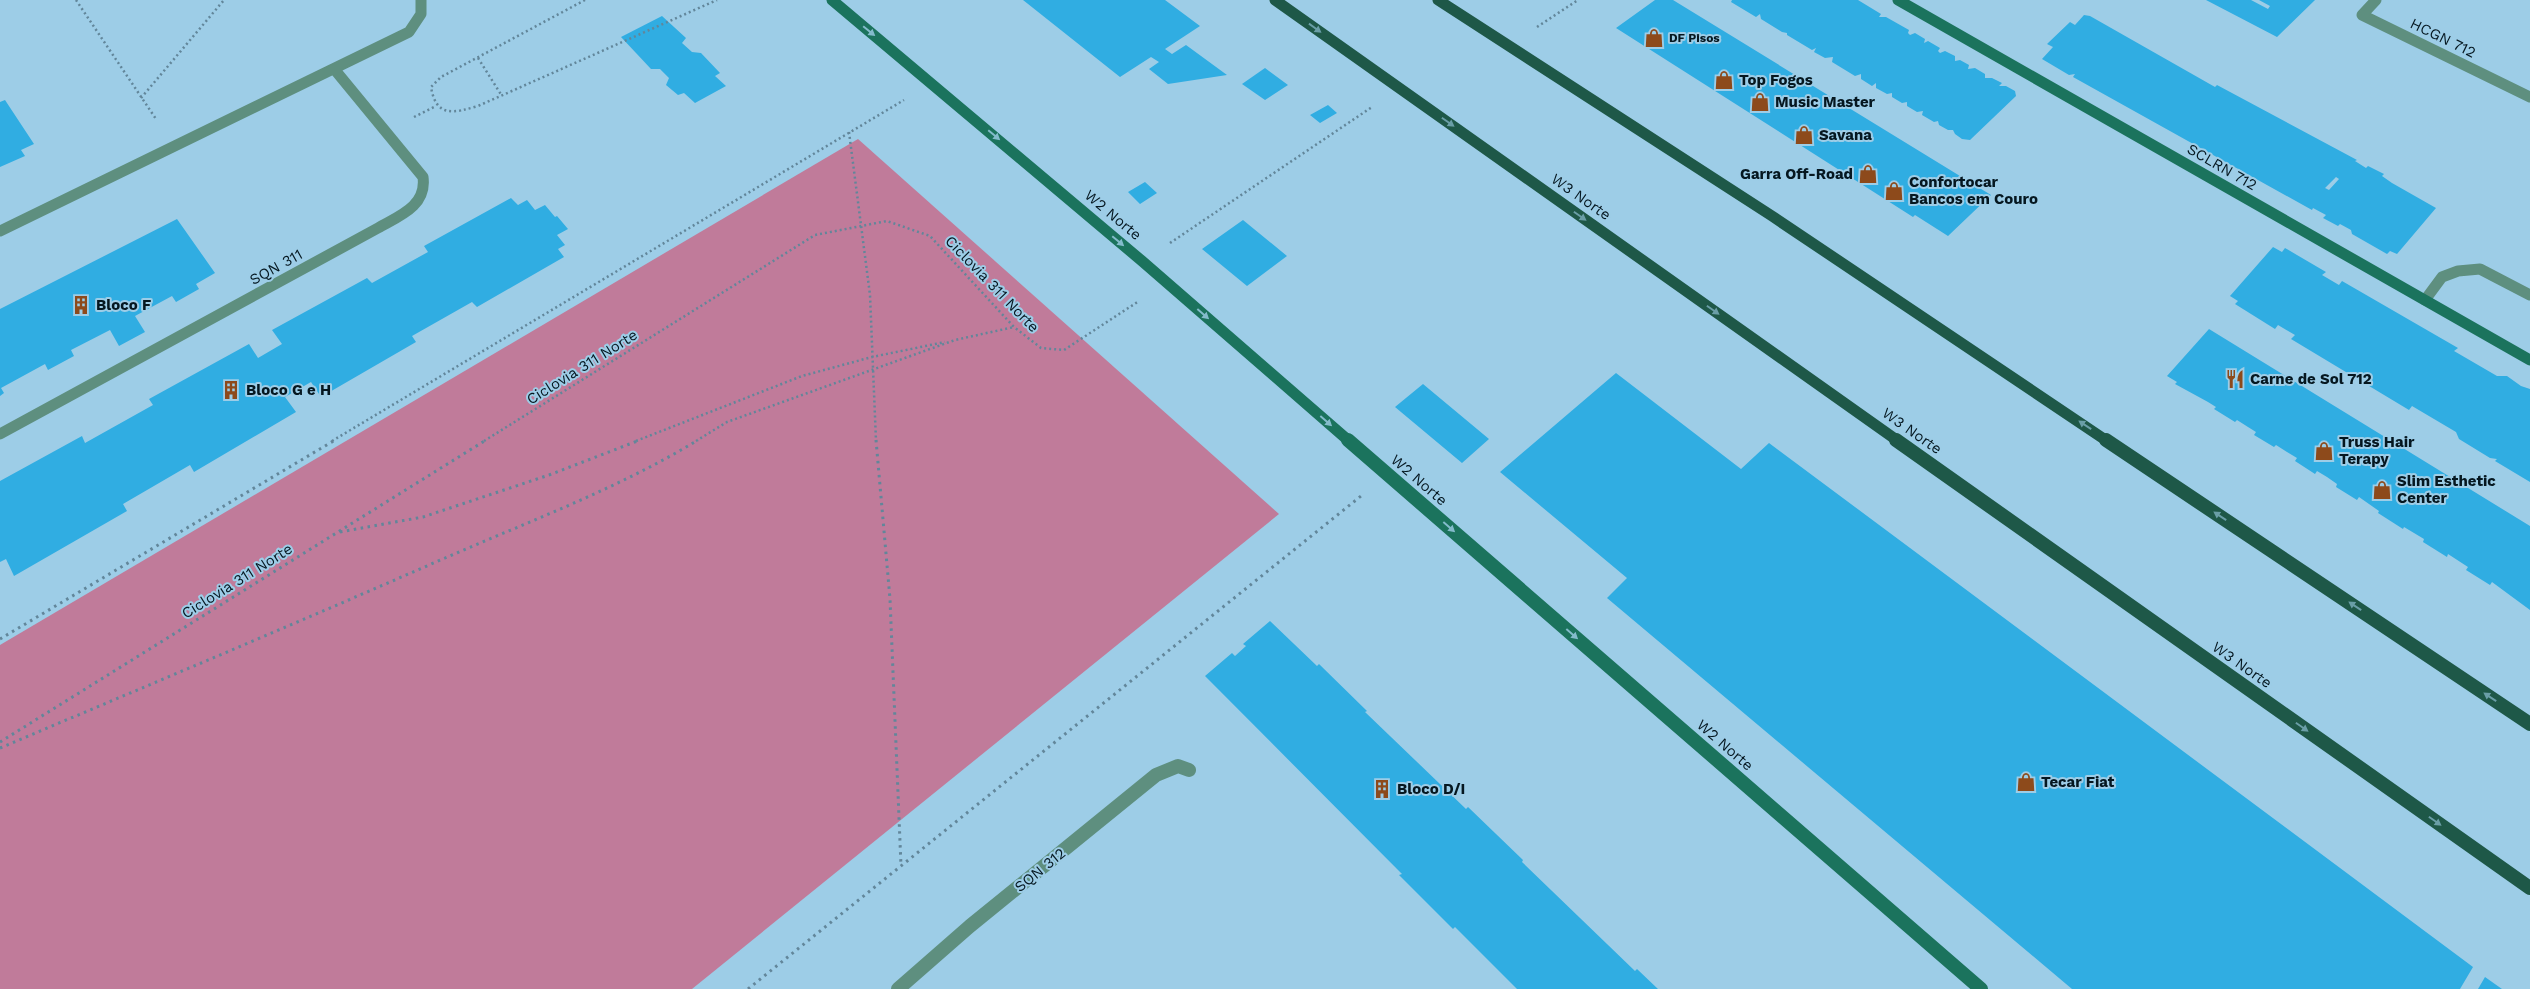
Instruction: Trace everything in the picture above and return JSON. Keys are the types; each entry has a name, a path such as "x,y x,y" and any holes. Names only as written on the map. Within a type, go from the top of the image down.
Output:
{"main road":[{"name":"W3 Norte","path":"1275,0 2530,888"},
{"path":"1438,0 1772,216 2530,724"}],"street":[{"path":"0,231 335,70 409,32 420,19 423,7 421,0"},
{"name":"W2 Norte","path":"832,0 1167,282 1981,989"},
{"name":"SCLRN 712","path":"1898,0 2530,360"},
{"name":"HCGN 712","path":"2376,0 2362,15 2530,97"},
{"name":"SQN 311","path":"0,434 378,228 422,199 426,187 423,176 335,70"},
{"path":"2425,300 2442,277 2458,271 2480,269 2530,295"},
{"name":"SQN 312","path":"898,989 970,926 1156,775 1178,766 1189,770"}],"path":[{"path":"76,0 156,120"},
{"path":"141,98 224,0"},
{"path":"585,0 441,76 431,87 432,98 436,106 445,112 459,112 502,96 717,0"},
{"path":"1508,46 1578,0"},
{"path":"478,58 502,96"},
{"path":"0,639 932,83"},
{"path":"1142,261 1400,88"},
{"path":"849,132 870,295 877,464 890,599 901,866"},
{"name":"Ciclovia 311 Norte","path":"0,742 815,236 887,221 930,236 1014,327 1041,348 1064,350 1167,282"},
{"path":"337,533 423,517 549,475 802,376 872,357 1014,327"},
{"path":"0,748 304,620 660,463 726,422 955,340 991,333"},
{"path":"748,989 1388,475"}],"shaded area":[{"path":"858,139 1279,514 692,989 0,989 0,645"}],"building":[{"path":"1023,0 1165,0 1200,26 1165,49 1172,54 1186,45 1227,75 1168,84 1149,69 1159,62 1151,57 1120,77"},
{"path":"1655,0 1673,0 1991,195 1948,236 1915,215 1913,217 1616,28"},
{"path":"1732,0 1858,0 1881,14 1879,17 1886,17 1909,30 1908,33 1910,35 1915,33 1925,39 1924,43 1928,41 1940,48 1938,51 1940,53 1945,51 1955,56 1955,61 1960,60 1969,65 1968,69 1975,68 1985,74 1985,78 1992,78 2002,83 1999,86 2006,86 2015,91 2016,96 1970,140 1962,139 1953,130 1948,130 1939,125 1938,121 1934,122 1922,115 1923,111 1917,112 1907,106 1907,102 1902,103 1892,97 1892,93 1887,94 1876,88 1876,83 1872,86 1861,79 1861,74 1855,76 1832,62 1833,57 1825,58 1814,52 1816,48 1812,50 1787,35 1787,33 1761,19 1760,14 1756,17 1731,2"},
{"path":"2206,0 2251,0 2268,9 2270,6 2259,0 2315,0 2277,37"},
{"path":"2084,15 2090,16 2215,87 2217,85 2357,160 2355,161 2366,168 2368,166 2384,174 2382,176 2392,183 2436,208 2397,254 2390,251 2387,254 2352,234 2351,230 2323,218 2326,215 2313,208 2312,210 2073,77 2075,74 2069,75 2042,59 2053,47 2047,44 2070,22 2075,25","holes":["2336,177 2339,179 2329,190 2325,188"]},
{"path":"662,16 686,38 682,43 692,52 701,53 720,73 715,76 726,86 695,103 684,93 678,95 666,85 669,78 660,69 651,69 621,37"},
{"path":"1265,68 1288,85 1265,100 1242,84"},
{"path":"5,100 34,144 21,150 25,156 0,167 0,102"},
{"path":"1328,105 1337,113 1320,123 1310,115"},
{"path":"1145,182 1157,193 1140,204 1128,192"},
{"name":"Bloco G e H","path":"511,198 518,205 527,200 535,210 545,205 555,217 557,216 568,229 557,235 565,245 558,249 564,257 477,307 472,302 412,336 416,342 321,397 311,382 285,397 296,412 194,472 190,465 123,504 127,511 14,576 6,559 0,562 0,481 82,436 85,443 153,405 149,399 249,344 258,358 282,344 272,330 367,278 372,283 428,252 424,246"},
{"name":"Bloco F","path":"177,219 215,273 196,284 199,289 176,302 172,296 135,316 145,332 119,346 110,330 71,350 74,356 48,370 45,364 1,388 4,393 0,396 0,309"},
{"path":"1243,220 1287,256 1247,286 1202,249"},
{"path":"2273,247 2282,252 2285,248 2326,272 2322,275 2339,285 2342,281 2458,348 2454,351 2497,376 2507,376 2521,386 2530,389 2530,482 2495,461 2497,459 2490,458 2459,439 2456,432 2412,406 2409,410 2291,339 2295,335 2278,325 2275,329 2235,304 2238,301 2230,296"},
{"path":"2209,329 2530,526 2530,610 2492,582 2490,585 2466,570 2468,567 2448,554 2447,557 2423,542 2424,539 2404,527 2403,529 2378,513 2379,511 2359,497 2357,500 2336,487 2337,484 2327,477 2317,471 2315,474 2295,461 2297,458 2276,445 2274,447 2254,435 2256,432 2237,420 2235,422 2214,409 2216,407 2175,384 2177,382 2167,376"},
{"name":"Tecar Fiat","path":"1616,373 1741,469 1769,443 2473,967 2460,989 2072,989 1607,598 1627,578 1500,472"},
{"path":"1423,384 1489,439 1462,463 1395,407"},
{"name":"Bloco D/I","path":"1270,621 1317,666 1319,664 1367,711 1365,712 1466,809 1468,807 1635,971 1637,969 1658,989 1517,989 1455,927 1453,929 1399,875 1402,874 1205,676 1232,653 1235,656 1246,646 1243,644"},
{"path":"2485,977 2502,989 2478,989"}],"place":[{"name":"DF Pisos","path":"1654,38"},
{"name":"Top Fogos","path":"1724,80"},
{"name":"Music Master","path":"1760,102"},
{"name":"Savana","path":"1804,135"},
{"name":"Garra Off-Road","path":"1868,174"},
{"name":"Confortocar Bancos em Couro","path":"1894,191"},
{"name":"Bloco F","path":"81,305"},
{"name":"Carne de Sol 712","path":"2235,379"},
{"name":"Bloco G e H","path":"231,390"},
{"name":"Truss Hair Terapy","path":"2324,451"},
{"name":"Slim Esthetic Center","path":"2382,490"},
{"name":"Tecar Fiat","path":"2026,782"},
{"name":"Bloco D/I","path":"1382,789"}]}
